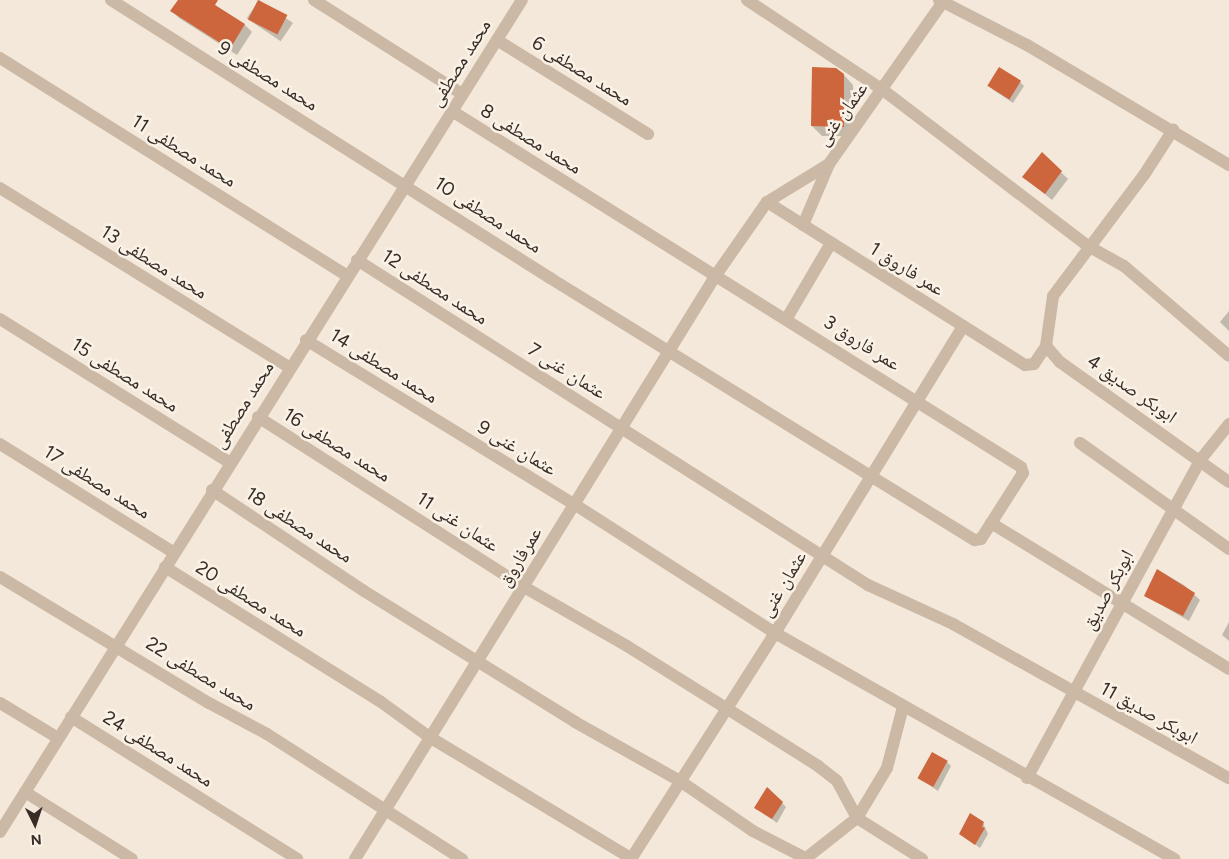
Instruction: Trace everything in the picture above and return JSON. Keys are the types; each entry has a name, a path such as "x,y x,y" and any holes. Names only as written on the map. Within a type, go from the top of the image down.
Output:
{"street":[{"name":"محمد مصطفی 9","path":"111,0 405,184"},
{"path":"314,0 462,94"},
{"name":"محمد مصطفی","path":"0,832 229,462 522,0"},
{"path":"751,1 883,90 1088,246 1124,266 1229,356"},
{"path":"941,1 1027,46 1173,130 1229,165"},
{"name":"عثمان غنی","path":"716,275 767,202 829,164 883,90 941,1"},
{"name":"محمد مصطفی 6","path":"497,40 648,134"},
{"name":"محمد مصطفی 11","path":"0,58 347,276"},
{"name":"محمد مصطفی 8","path":"452,111 716,275"},
{"path":"1046,346 1053,296 1088,246 1144,176 1173,130"},
{"path":"803,224 829,164"},
{"name":"محمد مصطفی 10","path":"405,184 550,278 978,541 991,523"},
{"name":"محمد مصطفی 13","path":"0,188 289,367"},
{"name":"عمر فاروق 1","path":"767,202 1025,365 1034,364 1046,346"},
{"path":"787,318 831,243"},
{"name":"محمد مصطفی 12","path":"357,260 493,346"},
{"name":"عمر فاروق 3","path":"716,275 918,400 1023,470 991,523"},
{"name":"عمرفاروق","path":"356,859 480,660 620,427 716,275"},
{"name":"محمد مصطفی 15","path":"0,319 229,462"},
{"name":"عثمان غنی","path":"632,859 725,709 775,633 963,326"},
{"name":"محمد مصطفی 14","path":"306,340 441,424"},
{"name":"عثمان غنی 7","path":"493,346 822,555"},
{"name":"ابوبکر صدیق 4","path":"1046,346 1060,362 1201,459 1229,482"},
{"name":"محمد مصطفی 16","path":"258,418 397,505"},
{"name":"عثمان غنی 9","path":"441,424 574,504 775,633 1027,778 1176,859"},
{"name":"ابوبکر صدیق","path":"1027,778 1074,694 1120,604 1201,459 1229,424"},
{"path":"1080,443 1229,549"},
{"name":"محمد مصطفی 17","path":"0,444 173,552"},
{"name":"محمد مصطفی 18","path":"212,490 364,591 480,660 575,722 680,781 753,831 805,859"},
{"name":"عثمان غنی 11","path":"397,505 524,587 627,646 818,766 837,780 857,818"},
{"path":"991,523 1120,604 1229,669"},
{"name":"ابوبکر صدیق 11","path":"822,555 868,585 952,624 1074,694 1229,778"},
{"name":"محمد مصطفی 20","path":"164,567 317,663 431,738 632,859"},
{"name":"محمد مصطفی 22","path":"0,577 97,637 116,645 209,703 268,734 386,812 462,859"},
{"path":"0,703 58,738"},
{"path":"805,859 857,818 887,768 903,707"},
{"name":"محمد مصطفی 24","path":"71,717 226,812 297,859"},
{"path":"25,792 132,859"},
{"path":"857,818 922,859"}],"building":[{"path":"178,0 218,0 215,5 245,24 230,49 170,11"},
{"path":"258,0 287,15 277,35 248,20"},
{"path":"812,67 836,68 844,74 844,127 811,126"},
{"path":"999,67 1021,81 1009,99 987,86"},
{"path":"1042,152 1062,171 1045,194 1022,177"},
{"path":"1157,569 1195,593 1183,616 1144,596"},
{"path":"932,752 948,761 933,787 917,778"},
{"path":"767,787 783,802 772,819 754,808"},
{"path":"970,813 984,822 982,827 985,828 975,845 959,834"}]}
